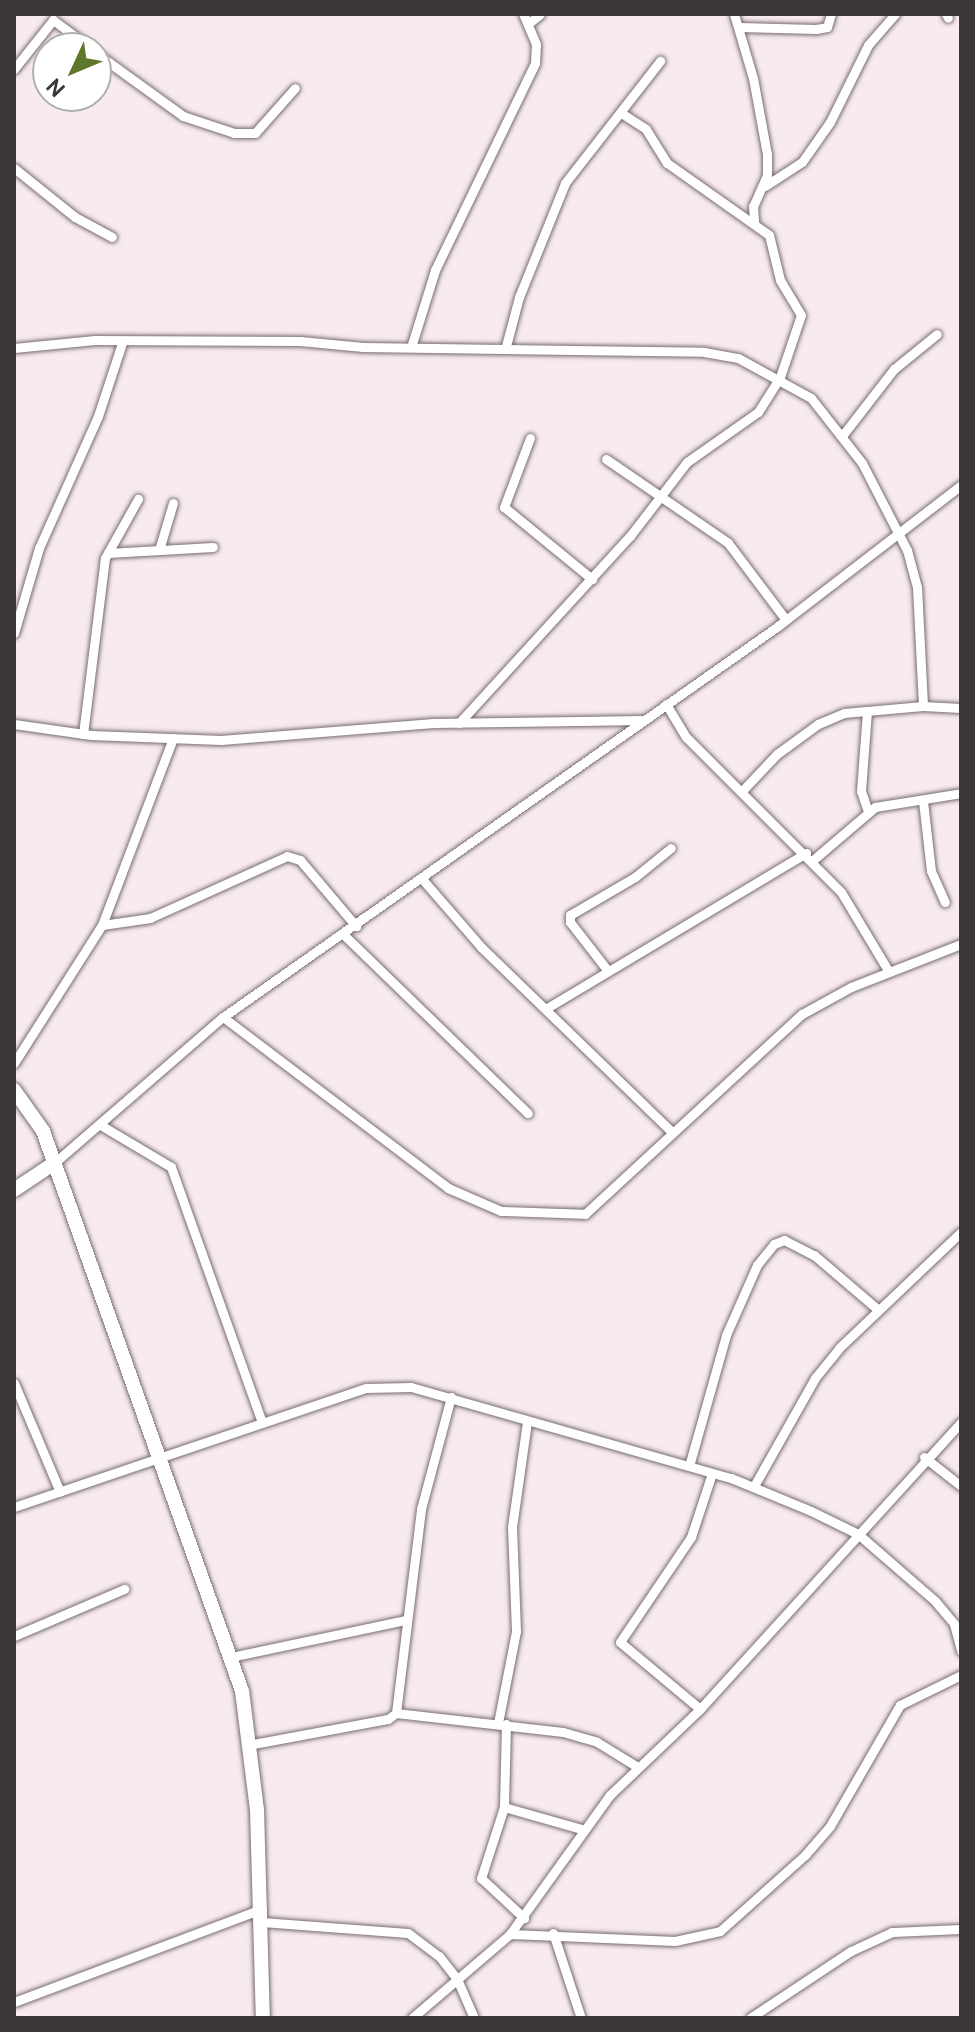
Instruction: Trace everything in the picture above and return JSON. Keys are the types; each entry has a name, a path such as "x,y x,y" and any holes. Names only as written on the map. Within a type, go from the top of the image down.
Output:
{"street":[{"path":"412,344 435,270 526,88 536,44 526,18 540,14"},
{"path":"734,14 767,154 765,186"},
{"path":"739,27 816,29 827,27 831,14"},
{"path":"754,222 753,206 765,186 802,162 830,122 868,45 895,14"},
{"path":"43,32 53,20 69,32"},
{"path":"14,69 32,46"},
{"path":"506,346 519,297 565,183 660,61"},
{"path":"112,65 183,116 234,133 255,133 295,88"},
{"path":"459,723 592,579 687,462 758,412 780,377 801,315 780,280 772,240 754,222 667,163 646,129 621,113"},
{"path":"14,168 75,217 112,237"},
{"path":"842,436 894,369 937,334"},
{"path":"14,348 70,341 412,344 704,352 738,358 780,377 811,398 842,436 900,529 917,587 923,706"},
{"path":"14,633 39,548 98,416 122,343"},
{"path":"530,438 504,507 592,579"},
{"path":"606,459 659,499 728,543 786,620"},
{"path":"14,1190 102,1126 223,1017 423,880 641,720 786,620 900,529 961,485"},
{"path":"83,734 108,553 138,499"},
{"path":"159,550 173,503"},
{"path":"108,553 213,547"},
{"path":"666,704 686,737 809,856 857,916 889,972"},
{"path":"742,791 777,754 818,724 867,711 923,706 961,708"},
{"path":"867,711 861,791 868,811"},
{"path":"14,724 83,734 221,740 459,723 641,720"},
{"path":"14,1063 102,925 173,738"},
{"path":"547,1008 809,856 868,811 961,793"},
{"path":"923,801 931,871 945,902"},
{"path":"608,971 570,922 570,915 635,877 671,848"},
{"path":"102,925 150,918 287,856 300,860 356,926"},
{"path":"423,880 481,947 671,1131"},
{"path":"344,935 528,1113"},
{"path":"223,1017 448,1188 501,1211 591,1213 671,1131 802,1014 889,972 961,944"},
{"path":"14,1090 32,1110 53,1164 231,1657 253,1744 262,1915 263,2018"},
{"path":"102,1126 171,1167 262,1422"},
{"path":"754,1486 815,1378 876,1308 961,1232"},
{"path":"689,1466 726,1335 757,1265 774,1244 784,1240 797,1245 876,1308"},
{"path":"14,1383 60,1492"},
{"path":"14,1507 158,1455 366,1388 411,1387 754,1486 858,1534 935,1601 954,1624 961,1651"},
{"path":"396,1713 421,1509 451,1397"},
{"path":"524,1918 481,1878 504,1807 502,1724 516,1631 512,1527 527,1421"},
{"path":"412,2018 510,1934 524,1918 581,1829 636,1766 700,1709 924,1457 961,1422"},
{"path":"924,1457 961,1486"},
{"path":"700,1709 620,1642 691,1537 712,1473"},
{"path":"14,1636 124,1589"},
{"path":"231,1657 405,1620"},
{"path":"510,1934 553,1933 675,1941 720,1931 805,1855 830,1826 900,1705 961,1675"},
{"path":"253,1744 388,1719 396,1713 502,1724 597,1742 636,1766"},
{"path":"504,1807 581,1829"},
{"path":"14,2002 262,1915 408,1933 439,1956 457,1979 474,2018"},
{"path":"750,2018 851,1951 892,1932 961,1929"},
{"path":"553,1933 581,2018"}]}
